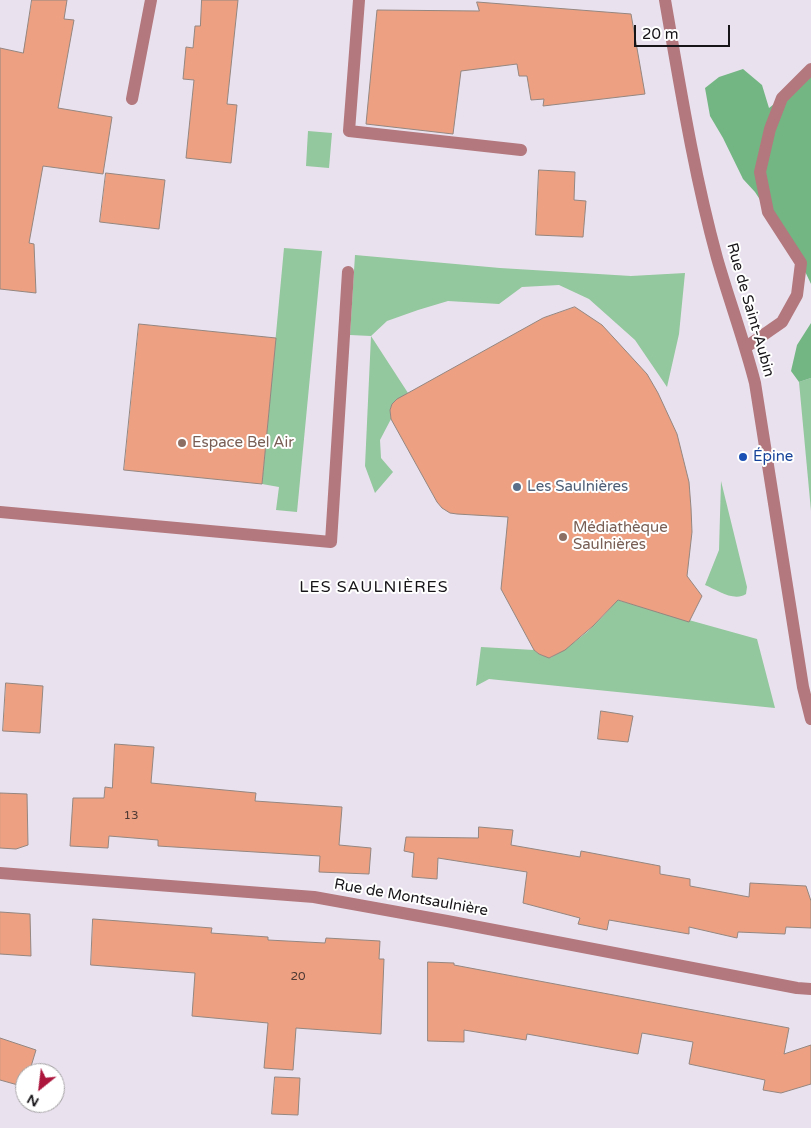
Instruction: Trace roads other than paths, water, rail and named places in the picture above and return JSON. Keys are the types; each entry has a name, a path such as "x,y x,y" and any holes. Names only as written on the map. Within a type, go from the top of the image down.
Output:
{"street":[{"path":"132,99 150,0"},
{"path":"359,0 349,131 521,150"},
{"name":"Rue de Saint-Aubin","path":"665,0 690,143 703,200 717,259 746,346 755,383 803,687 811,719"},
{"path":"746,346 782,322 797,295 801,264 768,212 760,172 770,129 782,98 811,69"},
{"path":"0,512 331,542 348,272"},
{"name":"Rue de Montsaulnière","path":"0,873 314,897 797,988 811,989"}],"place":[{"name":"Espace Bel Air","path":"182,443"},
{"name":"Épine","path":"743,457"},
{"name":"Les Saulnières","path":"517,487"},
{"name":"Médiathèque Saulnières","path":"563,537"}],"district":[{"name":"LES SAULNIÈRES","path":"374,588"}]}
